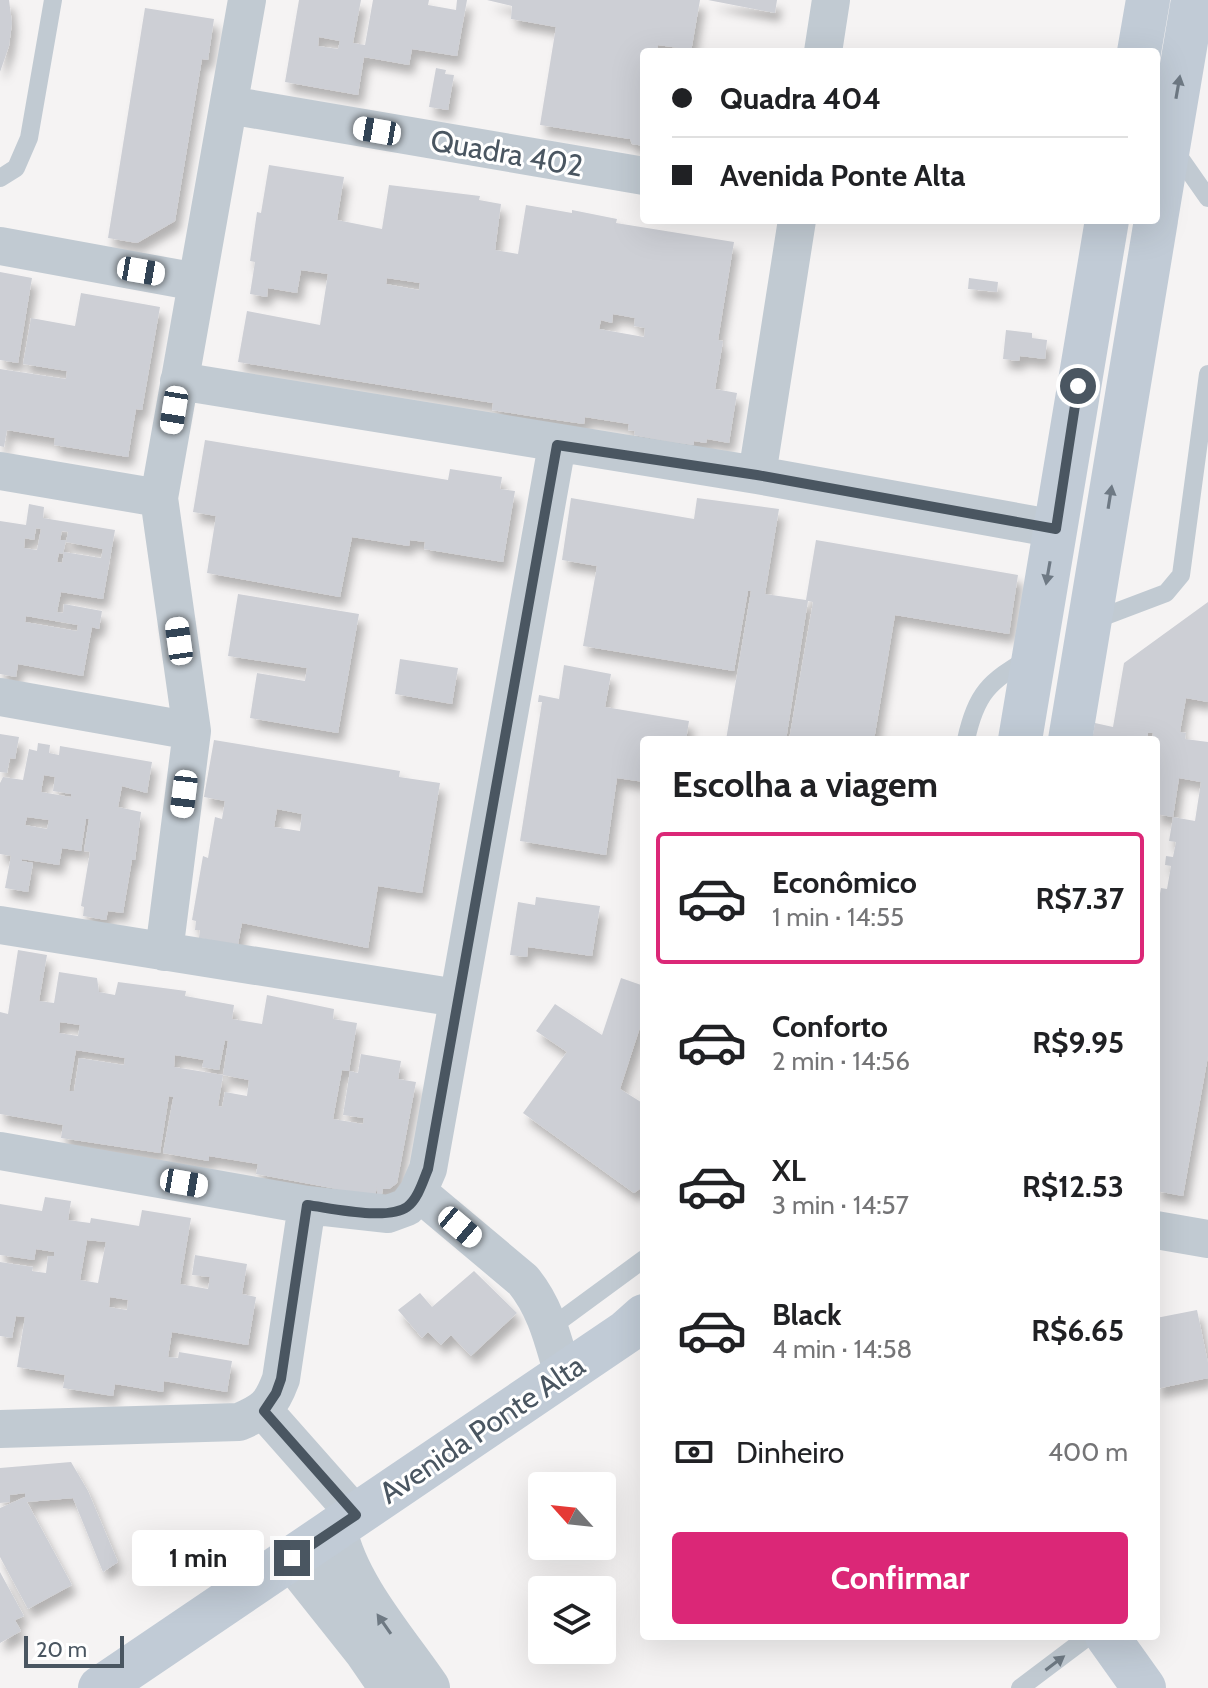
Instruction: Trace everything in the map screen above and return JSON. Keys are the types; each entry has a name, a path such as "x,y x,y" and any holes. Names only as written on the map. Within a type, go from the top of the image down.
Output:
{"main road":[{"path":"1140,48 1148,0"},
{"path":"1160,195 1193,0"},
{"path":"1021,736 1106,224"},
{"path":"1071,736 1155,224"},
{"path":"1087,330 1136,336"},
{"name":"Avenida Ponte Alta","path":"100,1688 638,1325"},
{"path":"1110,1640 1144,1688"}],"street":[{"path":"164,952 192,731 159,498 247,0"},
{"path":"824,48 831,0"},
{"name":"Quadra 402","path":"229,105 640,175"},
{"path":"757,475 796,224"},
{"path":"0,246 197,282"},
{"path":"179,381 557,445 757,475 1056,529"},
{"path":"0,1151 307,1205 388,1214 407,1207 428,1169 557,445"},
{"path":"0,471 159,498"},
{"path":"0,697 192,731"},
{"path":"0,925 457,998"},
{"path":"418,1192 523,1280 542,1307 563,1374"},
{"path":"0,1429 239,1422 264,1411 281,1379 307,1205"},
{"path":"1160,1231 1208,1239"},
{"path":"264,1411 346,1522 339,1549 362,1593 428,1688"},
{"path":"292,1558 366,1651 391,1688"}],"lane":[{"path":"0,178 16,168 29,138 53,0"},
{"path":"1169,142 1208,198"},
{"path":"1090,623 1166,593 1181,575 1208,374"},
{"path":"967,736 979,697 1004,673 1034,656"},
{"path":"550,1328 640,1262"},
{"path":"1020,1688 1084,1640"}],"building":[{"path":"0,0 9,0 12,23 9,46 0,72"},
{"path":"299,0 361,0 353,43 365,45 373,0 429,0 428,5 456,10 457,0 467,0 457,56 412,49 409,65 364,57 358,95 285,82","holes":["319,37 340,41 338,49 318,46"]},
{"path":"487,0 700,0 692,48 658,45 658,48 640,48 640,145 632,144 630,139 540,125 556,27 511,19 512,6"},
{"path":"708,0 777,0 775,13"},
{"path":"145,8 214,19 208,60 202,59 175,221 137,243 108,238"},
{"path":"436,68 454,75 448,110 429,107"},
{"path":"269,165 344,177 337,220 382,229 389,185 480,196 479,200 501,204 495,250 518,254 526,205 572,213 572,210 617,219 616,223 734,242 718,340 723,341 715,389 737,393 729,443 707,439 706,443 694,441 694,445 666,441 634,435 635,431 628,430 629,424 585,417 584,424 536,417 492,410 493,403 238,362 247,311 320,325 328,274 301,270 297,293 268,288 267,297 250,294 255,262 250,261 257,212 261,213","holes":["387,278 420,283 419,290 386,284","613,314 635,318 634,326 645,328 644,337 599,329 601,320 612,323"]},
{"path":"0,272 32,278 18,363 0,360"},
{"path":"969,278 998,282 997,292 968,289"},
{"path":"81,293 160,307 142,410 136,409 128,457 54,445 55,438 7,430 4,447 0,446 0,369 66,379 67,371 23,364 31,318 75,326"},
{"path":"1006,330 1032,333 1032,338 1047,340 1045,359 1020,356 1019,361 1003,359"},
{"path":"205,440 448,480 450,469 502,477 500,489 515,491 503,562 424,549 425,542 410,540 409,546 352,537 340,597 207,573 216,516 193,512"},
{"path":"571,498 694,519 697,498 779,509 765,594 806,600 816,540 1018,575 1009,634 895,615 875,736 790,736 813,602 808,601 787,736 727,736 751,591 748,591 734,671 583,646 597,566 562,560"},
{"path":"29,504 44,507 43,518 115,530 103,599 61,592 57,612 63,613 64,604 102,611 99,629 92,627 83,676 18,664 16,677 0,674 0,521 26,525","holes":["36,528 41,529 37,550 24,548 25,538 34,540","62,531 68,532 66,542 103,549 101,558 64,552 62,563 57,562 59,553 63,554 66,540 60,540","26,616 78,625 77,631 25,622"]},
{"path":"238,594 359,614 338,733 250,718 257,673 305,681 307,668 228,656"},
{"path":"1208,602 1208,702 1186,698 1180,732 1186,733 1185,739 1208,742 1208,1056 1183,1196 1160,1192 1160,894 1161,888 1167,889 1171,866 1165,865 1166,856 1173,857 1176,842 1169,841 1173,817 1160,815 1160,736 1148,733 1148,736 1093,736 1095,723 1113,727 1124,663","holes":["1179,778 1201,782 1195,821 1173,817"]},
{"path":"400,659 458,668 452,704 395,694"},
{"path":"564,665 611,674 605,707 689,721 687,736 640,736 640,781 617,778 606,855 520,841 542,702 538,702 539,695 559,699"},
{"path":"0,734 19,737 15,759 10,758 7,773 0,772"},
{"path":"214,740 400,771 399,777 440,783 422,893 378,886 368,948 242,923 238,944 199,938 200,930 195,930 196,921 192,920 203,856 208,858 215,817 222,819 225,801 204,797","holes":["277,809 302,814 300,831 274,827"]},
{"path":"38,743 50,745 49,753 59,755 60,746 152,762 147,793 122,786 118,807 141,812 135,860 132,860 123,913 108,911 106,920 83,916 84,907 81,906 90,852 84,851 89,819 86,819 81,851 62,848 59,865 22,859 33,863 28,892 5,888 11,856 0,854 0,783 3,777 23,780 29,749 37,751","holes":["44,775 55,777 53,791 71,794 71,797 41,792","27,817 49,820 47,829 25,825"]},
{"path":"536,897 600,906 592,956 528,947 527,957 510,955 518,902 535,905"},
{"path":"18,950 47,955 39,1001 54,1003 59,972 97,978 99,992 115,995 118,982 186,991 185,996 234,1005 232,1019 262,1024 267,995 334,1009 333,1019 357,1023 349,1071 342,1070 333,1119 363,1124 364,1118 343,1115 350,1071 358,1073 361,1054 401,1061 398,1079 416,1082 397,1183 377,1195 377,1187 375,1196 256,1174 258,1164 209,1156 209,1161 163,1153 173,1099 169,1096 160,1153 61,1138 63,1125 0,1114 0,1012 8,1014","holes":["60,1022 80,1025 78,1036 59,1033","225,1040 228,1041 223,1075 174,1067 175,1055 204,1060 202,1067 219,1070","76,1050 125,1058 124,1065 79,1058 74,1091 69,1091","223,1075 249,1080 247,1096 225,1092 222,1107 218,1106"]},
{"path":"621,978 640,985 640,1027 620,1089 640,1102 640,1189 634,1193 523,1113 567,1052 536,1031 555,1004 602,1035"},
{"path":"45,1197 71,1201 68,1220 90,1223 91,1218 139,1226 142,1210 191,1218 180,1284 208,1289 210,1277 192,1275 195,1255 247,1264 242,1294 256,1297 248,1345 172,1332 168,1357 178,1358 179,1352 232,1361 227,1392 164,1381 163,1392 115,1384 113,1396 63,1388 65,1375 17,1367 25,1317 16,1316 12,1338 0,1336 0,1262 33,1267 32,1271 46,1273 48,1256 54,1256 54,1252 36,1249 34,1260 0,1255 0,1204 42,1211","holes":["87,1240 106,1242 98,1283 80,1280","110,1297 128,1300 127,1310 109,1307"]},
{"path":"474,1271 517,1313 471,1356 451,1335 441,1345 428,1332 422,1338 398,1310 420,1293 432,1307"},
{"path":"1197,1310 1208,1378 1160,1388 1160,1317"},
{"path":"71,1462 88,1491 118,1562 103,1572 73,1498 27,1502 72,1585 28,1609 0,1557 0,1508 25,1497 25,1493 10,1495 10,1502 0,1503 0,1468"},
{"path":"0,1572 24,1616 15,1620 21,1631 0,1643"}],"route":[{"path":"292,1558 356,1515 264,1411 281,1379 307,1205 388,1214 407,1207 428,1169 557,445 757,475 1056,529 1078,386"}]}
